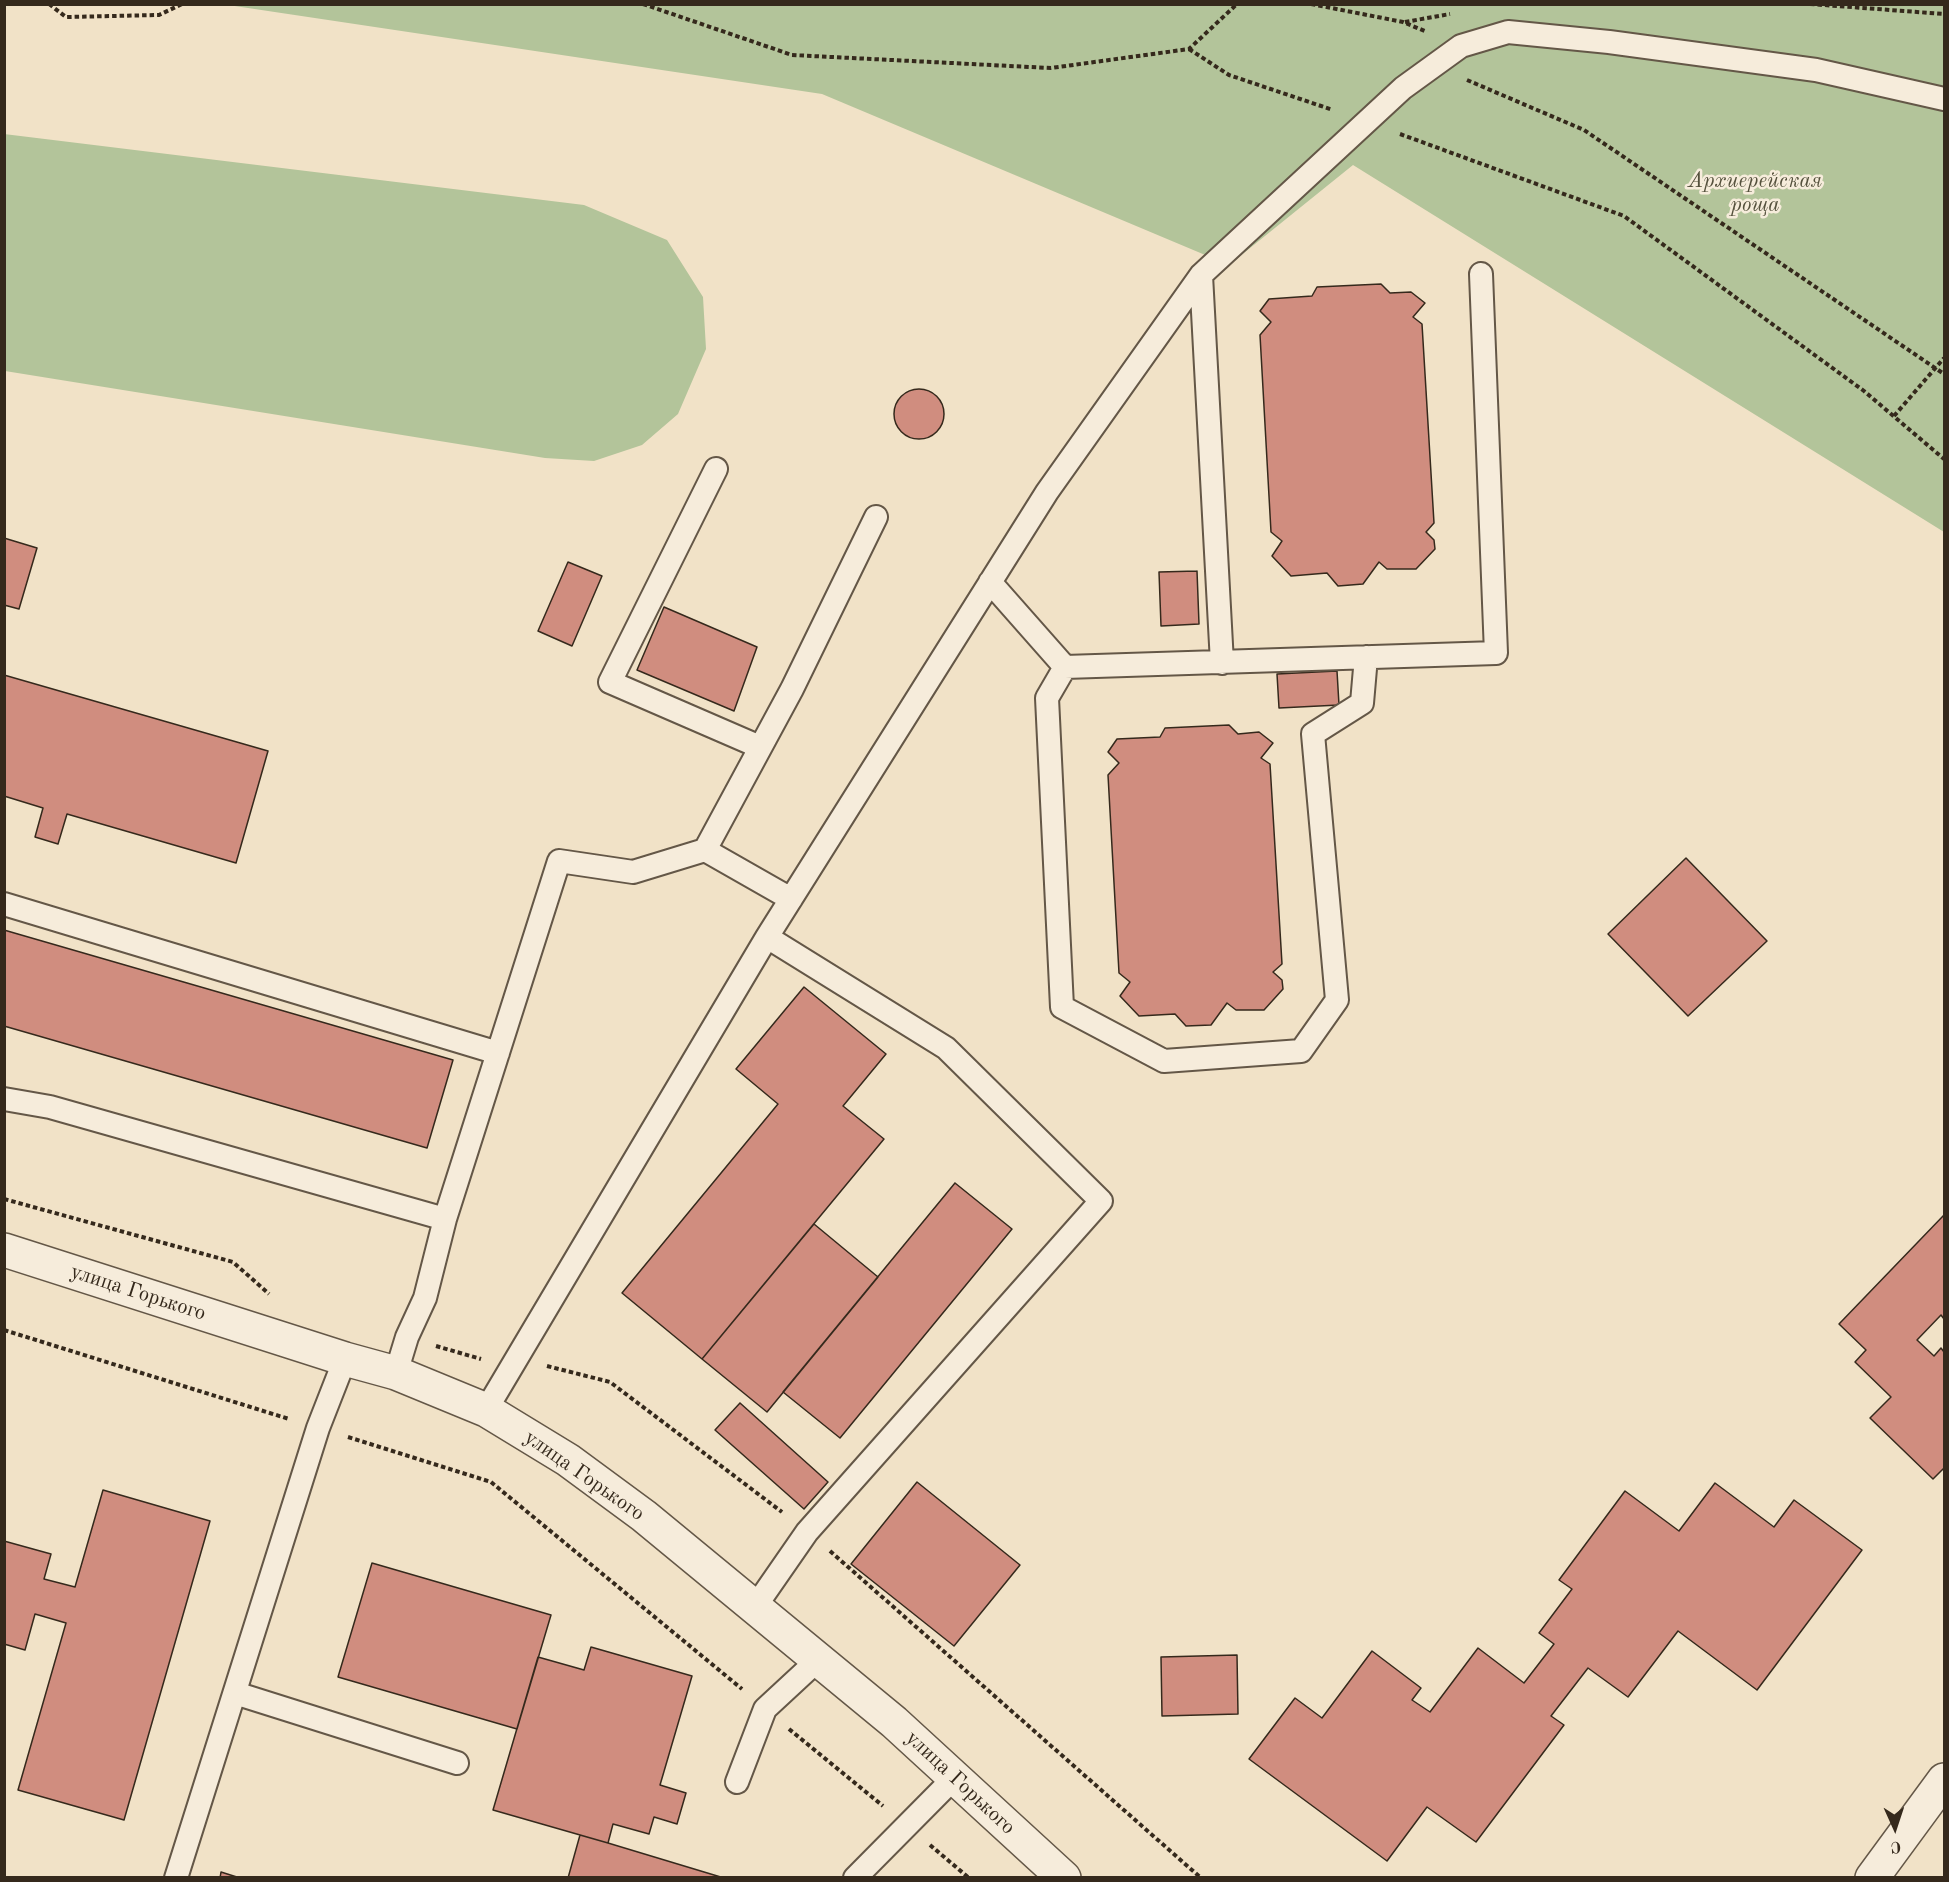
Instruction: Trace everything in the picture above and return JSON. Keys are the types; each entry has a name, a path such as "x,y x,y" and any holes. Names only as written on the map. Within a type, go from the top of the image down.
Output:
{"street":[{"name":"улица Горького","path":"4,1250 345,1359 396,1373 486,1410 568,1460 644,1516 894,1722 953,1779 1064,1878"},
{"path":"1872,1878 1944,1780"}],"lane":[{"path":"486,1410 767,937 1047,492 1201,275 1366,122 1404,88 1461,46 1508,32 1609,42 1816,70 1944,99"},
{"path":"1065,667 1496,652 1481,274"},
{"path":"1201,275 1222,663"},
{"path":"716,469 610,682 760,747"},
{"path":"396,1373 407,1337 425,1298 445,1219 559,861 633,872 705,850 792,689 876,517"},
{"path":"990,582 1065,667"},
{"path":"1065,667 1047,698 1062,1007 1164,1061 1301,1052 1337,1000 1312,734 1362,703 1366,657"},
{"path":"705,850 791,899"},
{"path":"4,904 498,1053"},
{"path":"755,1607 807,1532 1101,1202 946,1048 767,937"},
{"path":"4,1099 50,1107 445,1219"},
{"path":"176,1878 318,1428 345,1359"},
{"path":"736,1782 765,1709 819,1659"},
{"path":"235,1693 458,1763"},
{"path":"855,1878 953,1779"}],"path":[{"path":"49,4 66,17 159,15 182,4"},
{"path":"643,4 792,55 1051,68 1190,49 1237,4"},
{"path":"1311,4 1403,22 1461,46"},
{"path":"1810,4 1944,14"},
{"path":"1190,49 1229,75 1624,216 1864,391 1944,459"},
{"path":"1433,66 1584,129 1944,374"},
{"path":"1894,416 1944,358"},
{"path":"4,1330 492,1482 969,1878"}],"green space":[{"name":"Архиерейская роща","path":"228,5 1944,5 1944,532 1353,165 1229,265 822,94"},
{"path":"4,134 584,205 667,240 703,297 706,349 678,414 642,445 594,461 545,458 5,371"}],"building":[{"path":"1381,284 1390,293 1411,292 1425,303 1413,317 1422,324 1434,523 1426,532 1434,540 1435,549 1416,569 1387,569 1379,562 1363,584 1338,586 1327,573 1291,576 1272,556 1282,541 1271,532 1260,335 1271,322 1260,311 1269,299 1312,296 1317,287"},
{"path":"919,389 928,391 939,400 944,414 942,423 933,434 919,439 910,437 899,428 894,414 896,405 905,394"},
{"path":"4,538 37,548 19,609 4,605"},
{"path":"568,562 602,576 572,646 538,631"},
{"path":"1197,571 1199,624 1161,626 1159,572"},
{"path":"664,607 757,647 734,711 637,670"},
{"path":"1337,671 1339,705 1279,708 1277,674"},
{"path":"4,675 268,751 236,863 67,814 58,844 35,837 43,808 4,796"},
{"path":"1229,725 1238,734 1259,732 1273,743 1261,758 1270,764 1282,964 1273,972 1282,980 1283,989 1264,1010 1236,1010 1227,1003 1211,1025 1186,1026 1175,1014 1139,1016 1120,996 1130,982 1119,973 1108,775 1119,763 1108,752 1117,739 1160,737 1165,728"},
{"path":"1686,858 1767,941 1688,1016 1608,934"},
{"path":"4,930 453,1060 427,1148 4,1026"},
{"path":"804,987 886,1054 843,1106 884,1139 702,1359 622,1293 778,1104 736,1069"},
{"path":"955,1183 1012,1229 840,1438 783,1392"},
{"path":"1944,1215 1944,1319 1941,1315 1917,1340 1934,1356 1941,1348 1944,1352 1944,1471 1943,1469 1933,1479 1870,1418 1891,1397 1855,1362 1866,1350 1839,1324"},
{"path":"814,1224 878,1277 767,1412 702,1359"},
{"path":"740,1403 828,1482 804,1509 715,1430"},
{"path":"917,1482 1020,1565 954,1646 851,1564"},
{"path":"1715,1483 1774,1527 1794,1500 1862,1550 1757,1690 1678,1631 1628,1697 1588,1668 1551,1716 1564,1725 1476,1842 1427,1807 1387,1861 1249,1759 1295,1698 1322,1718 1372,1651 1421,1688 1412,1700 1430,1712 1478,1648 1524,1683 1554,1644 1539,1633 1572,1589 1559,1580 1625,1491 1679,1531"},
{"path":"103,1490 210,1521 124,1820 18,1790 66,1623 35,1614 25,1650 4,1644 4,1541 51,1554 44,1579 75,1587"},
{"path":"372,1563 551,1615 517,1729 338,1677"},
{"path":"591,1647 692,1676 660,1785 686,1793 677,1824 654,1817 649,1834 613,1824 608,1843 493,1810 538,1657 584,1670"},
{"path":"1237,1655 1238,1714 1162,1716 1161,1657"},
{"path":"580,1835 608,1843 724,1878 568,1878"},
{"path":"221,1872 240,1878 220,1878"}]}
